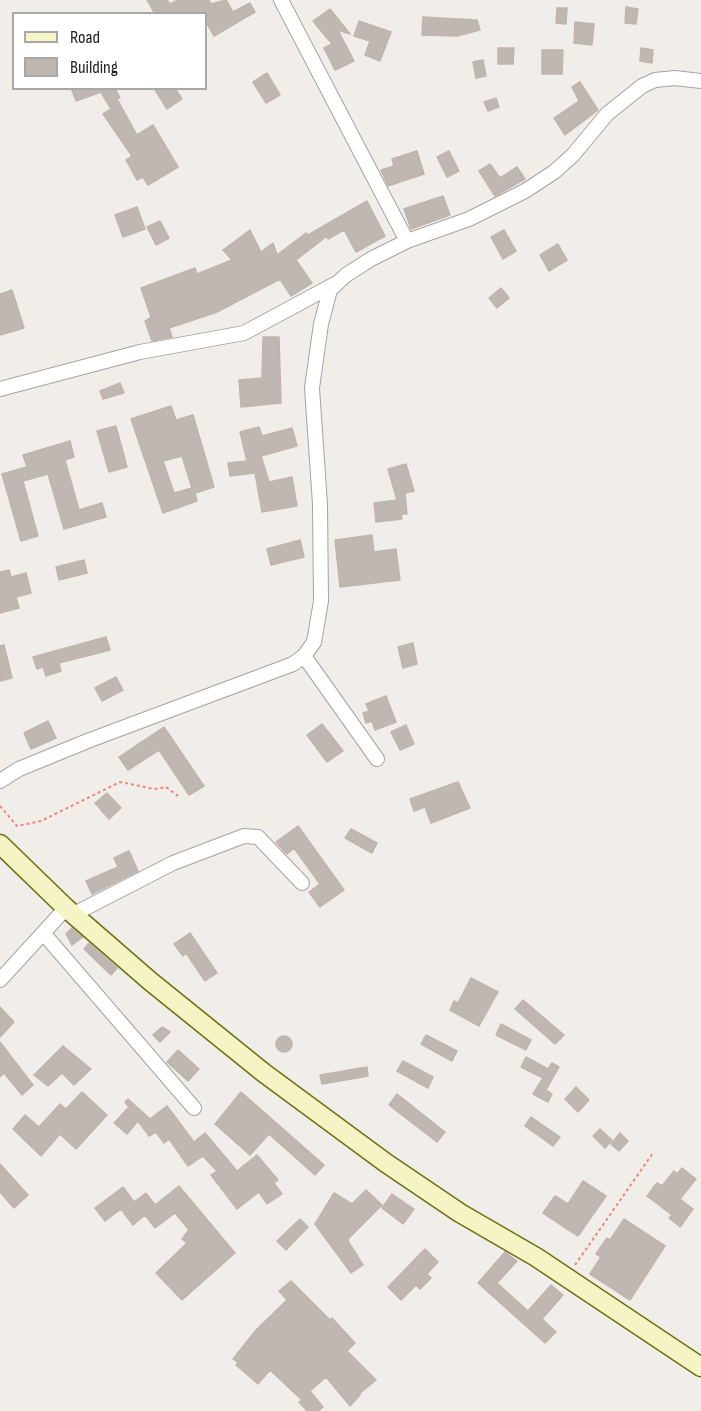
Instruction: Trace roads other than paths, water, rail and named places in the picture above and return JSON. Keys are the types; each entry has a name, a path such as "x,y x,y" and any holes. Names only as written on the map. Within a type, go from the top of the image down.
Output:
{"street":[{"path":"281,0 407,241"},
{"path":"0,389 140,352 244,333 337,283 370,259 407,241 478,214 554,172 573,155 607,114 642,86 655,80 675,78 701,81"},
{"path":"1,776 293,664 304,656 314,642 321,601 320,504 312,388 321,324 330,290 337,283"},
{"path":"304,656 377,759"},
{"path":"0,980 44,934 70,911 173,863 244,836 258,837 302,883"},
{"path":"0,844 70,911 150,981 317,1112 460,1213 566,1277 701,1367"},
{"path":"44,934 194,1108"}]}
